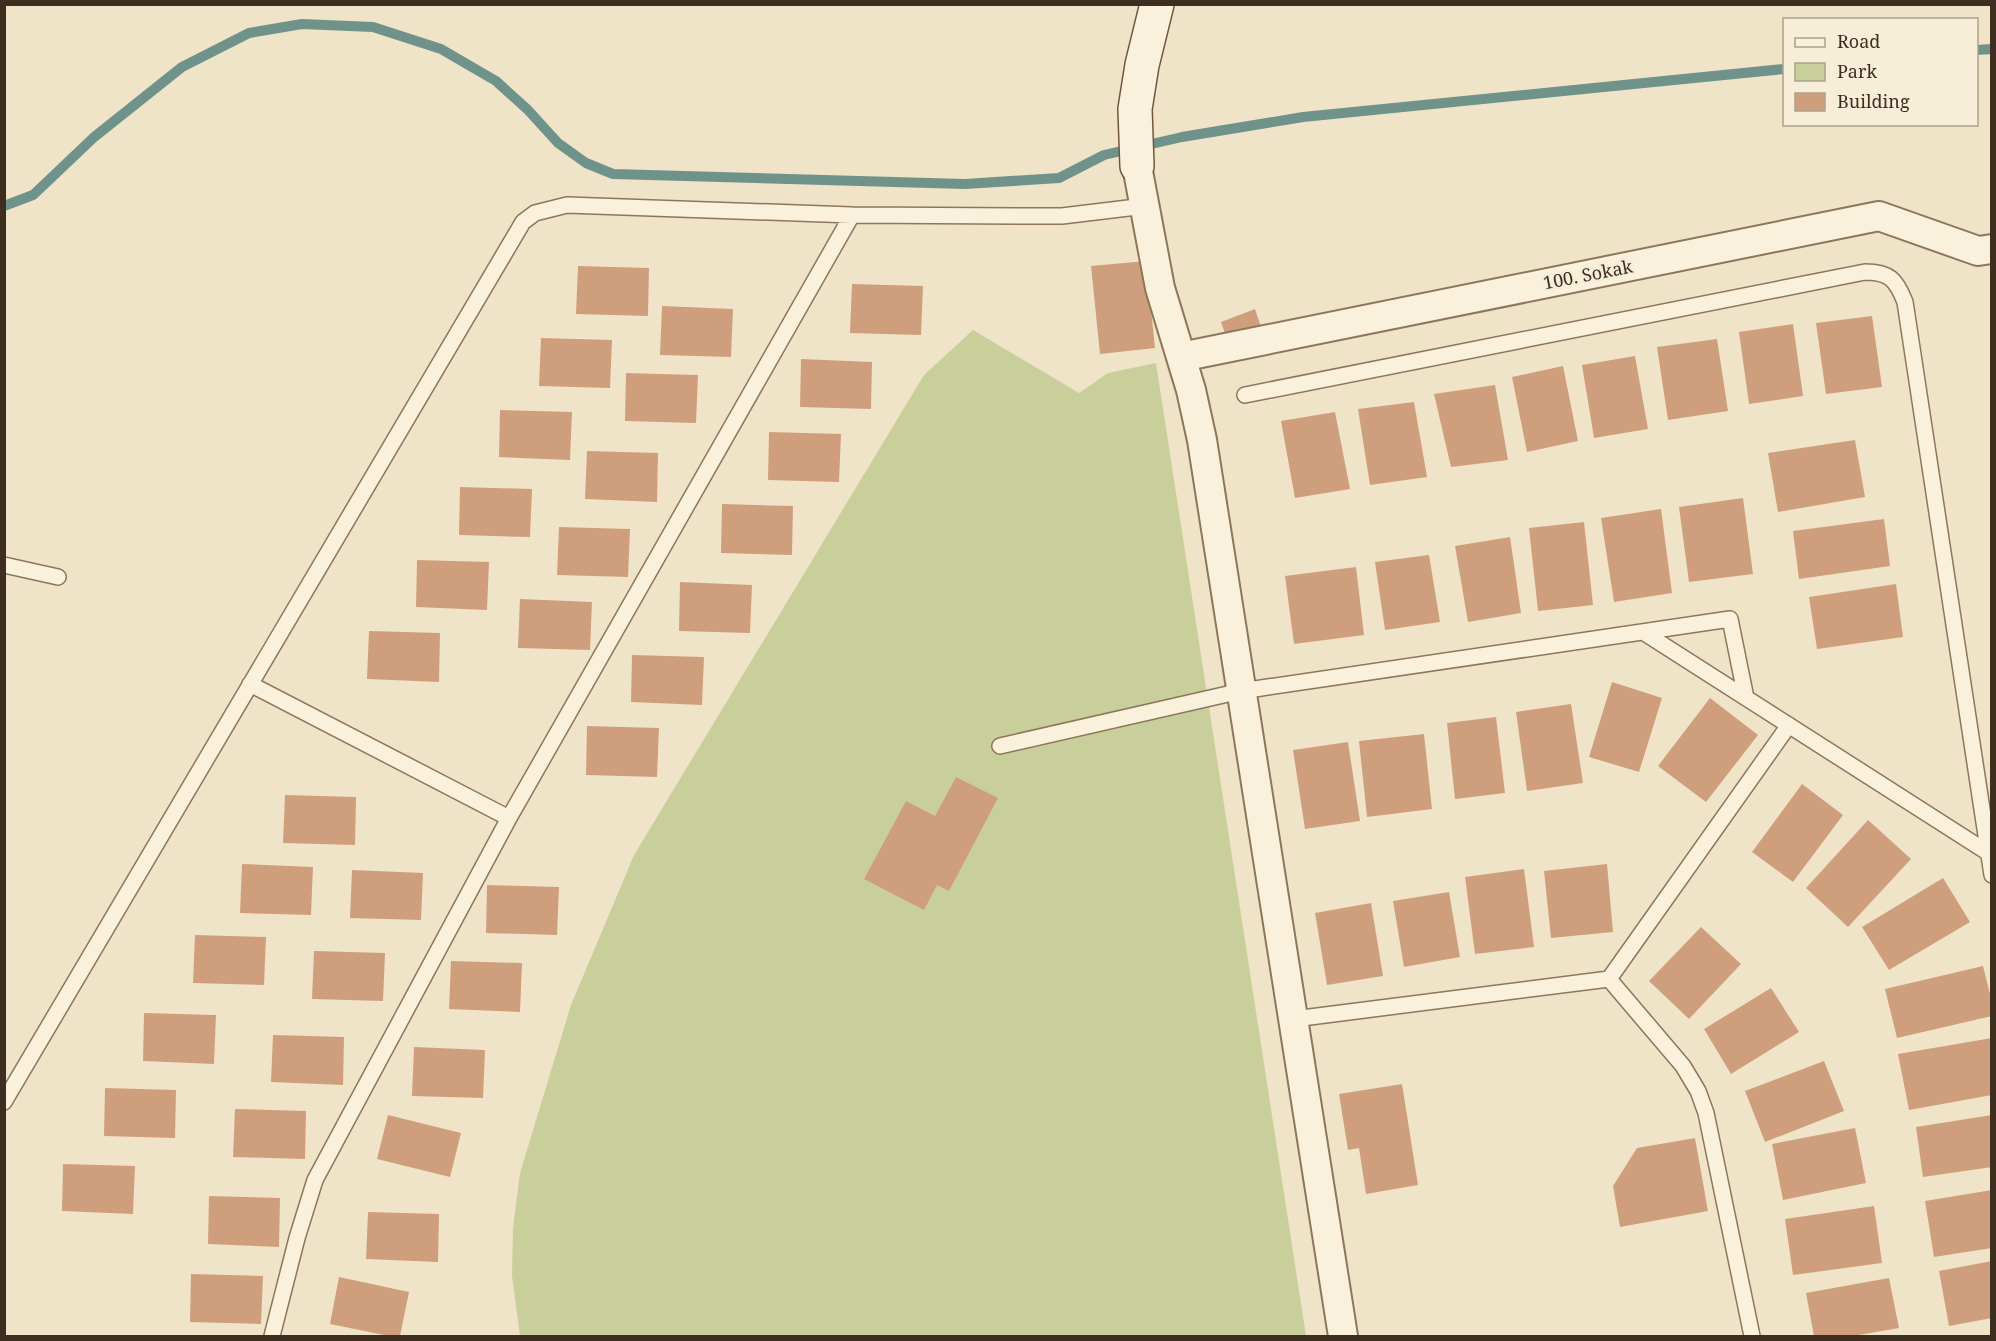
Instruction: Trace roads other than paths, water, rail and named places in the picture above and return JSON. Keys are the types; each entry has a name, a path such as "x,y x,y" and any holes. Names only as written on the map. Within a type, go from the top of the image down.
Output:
{"street":[{"path":"1157,4 1142,65 1135,109 1137,166 1160,288 1191,390 1202,440 1343,1336"},
{"name":"100. Sokak","path":"1181,357 1879,216 1978,251 1992,249"}],"lane":[{"path":"4,1102 524,222 536,213 567,205 592,204 852,215 1062,216 1145,206"},
{"path":"272,1336 294,1248 315,1180 509,818 852,215"},
{"path":"1245,395 1865,272 1881,272 1891,278 1900,289 1905,302 1992,875"},
{"path":"4,565 58,577"},
{"path":"1000,746 1241,691 1730,619 1746,698"},
{"path":"1643,632 1987,852"},
{"path":"250,684 509,818"},
{"path":"1294,1019 1609,979 1789,725"},
{"path":"1609,979 1683,1066 1698,1091 1706,1113 1752,1336"}],"waterway":[{"path":"4,206 33,195 93,138 182,67 249,33 302,24 373,27 441,49 496,81 528,110 558,143 586,163 613,174 965,184 1059,178 1104,155 1182,137 1303,117 1783,69"},
{"path":"1978,50 1992,49"}]}
